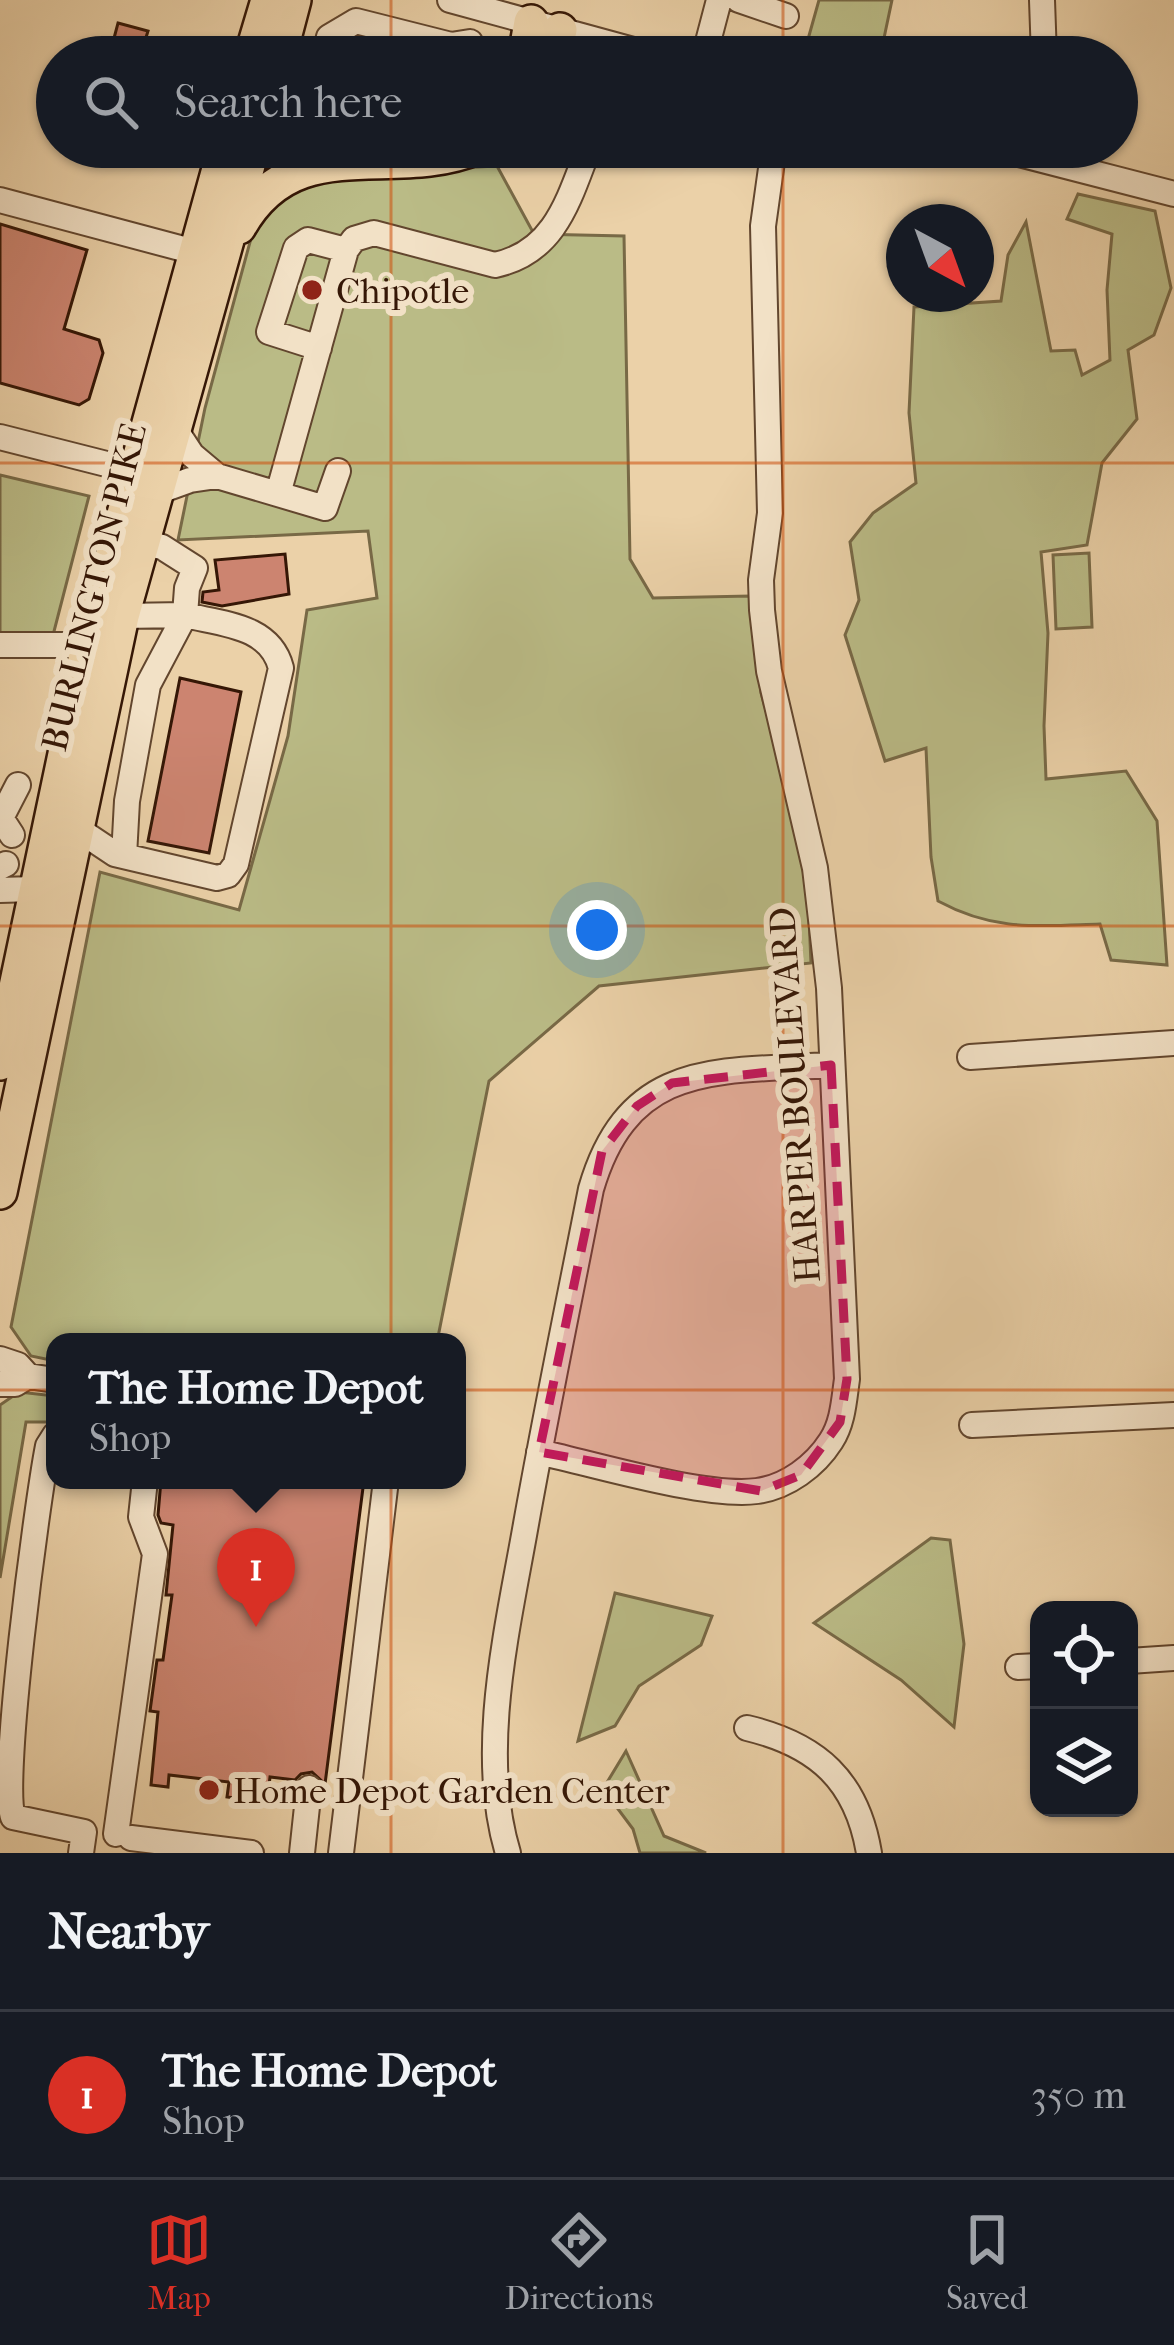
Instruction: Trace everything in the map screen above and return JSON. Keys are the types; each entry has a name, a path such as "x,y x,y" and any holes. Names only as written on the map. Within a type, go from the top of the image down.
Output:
{"highway":[{"path":"257,36 268,0"},
{"path":"285,36 295,0"},
{"path":"539,36 545,26"},
{"path":"543,36 545,26"},
{"name":"BURLINGTON PIKE","path":"0,1192 140,542 144,482 173,426 222,168"},
{"name":"BURLINGTON PIKE","path":"0,1063 88,645 144,482 208,256 244,168"},
{"path":"208,256 267,189 307,168"}],"street":[{"path":"450,0 575,36"},
{"path":"710,36 719,0"},
{"path":"739,0 786,16"},
{"path":"1039,36 1042,0"},
{"path":"475,36 479,8"},
{"path":"331,36 356,21 415,36"},
{"path":"278,494 346,250 354,239 374,233 495,265 515,261 545,240 562,218 581,168"},
{"name":"HARPER BOULEVARD","path":"539,1452 695,1486 760,1491 801,1475 831,1442 840,1422 847,1379 829,988 815,868 769,671 762,610 770,513 763,226 771,168"},
{"path":"1090,168 1174,194"},
{"path":"0,200 208,256"},
{"path":"319,348 269,332 296,248 308,240 346,250"},
{"path":"173,426 192,455 217,476 325,508 338,471"},
{"path":"0,436 144,482 217,476"},
{"path":"124,856 127,801 148,686 185,615 187,587 195,568 162,547 140,542"},
{"path":"76,828 124,856 217,878 228,874 236,863 281,668 277,652 265,639 242,628 185,615 122,616"},
{"path":"0,646 88,645"},
{"path":"3,824 9,786 57,788"},
{"path":"0,890 34,889"},
{"path":"970,1058 1174,1043"},
{"path":"508,1853 495,1794 500,1666 591,1189 611,1136 637,1106 672,1083 716,1072 831,1065"},
{"path":"0,1359 18,1365 28,1376 46,1379"},
{"path":"0,1384 15,1384 28,1376"},
{"path":"972,1425 1174,1415"},
{"path":"46,1457 29,1551 8,1737 6,1805 13,1817 82,1842 251,1853"},
{"path":"126,1842 155,1554 141,1517 144,1489"},
{"path":"341,1853 385,1489"},
{"path":"1138,1660 1174,1658"},
{"path":"747,1728 778,1735 809,1751 836,1775 857,1804 869,1853"},
{"path":"302,1853 309,1788"}],"highlighted area":[{"path":"831,1065 847,1379 840,1422 801,1475 761,1491 539,1452 602,1151 637,1106 672,1083"}],"green space":[{"path":"819,0 892,0 884,36 809,36"},
{"path":"498,168 534,234 624,236 630,559 653,598 750,596 761,693 788,789 808,897 811,963 599,986 489,1081 439,1333 46,1333 46,1359 31,1356 11,1327 100,872 239,910 288,736 307,610 377,598 368,531 178,540 205,408 253,231 289,192 336,174"},
{"path":"1078,194 1155,211 1171,288 1154,335 1128,350 1137,419 1102,463 1087,545 1041,552 1048,633 1046,779 1126,771 1157,821 1167,965 1111,960 1100,924 998,922 938,901 926,748 885,761 845,635 859,600 850,542 873,513 916,483 909,413 914,312 994,312 994,301 1001,301 1008,255 1026,222 1051,351 1075,350 1082,375 1110,360 1107,290 1112,234 1067,219"},
{"path":"0,475 89,496 51,643 0,644"},
{"path":"1089,553 1092,627 1056,629 1053,555"},
{"path":"19,1392 46,1395 46,1422 26,1422 0,1578 0,1405"},
{"path":"931,1538 950,1540 964,1644 954,1727 901,1680 814,1623"},
{"path":"615,1593 712,1616 701,1645 639,1686 615,1726 578,1741"},
{"path":"626,1751 664,1836 706,1853 640,1853 633,1829 603,1789"}],"building":[{"path":"118,23 148,31 146,36 115,36"},
{"path":"0,224 87,250 64,329 99,340 103,353 89,399 79,405 0,383"},
{"path":"285,554 289,594 222,606 202,602 203,592 219,590 215,560"},
{"path":"180,678 241,692 209,853 148,841"},
{"path":"160,1489 363,1489 325,1784 312,1772 295,1780 270,1777 267,1802 227,1797 229,1782 169,1775 168,1787 151,1785 158,1712 150,1711 172,1595 166,1595 173,1525 161,1523"}],"place":[{"name":"Chipotle","path":"312,290"},
{"name":"The Home Depot","path":"256,1627"},
{"name":"Home Depot Garden Center","path":"209,1790"}]}
